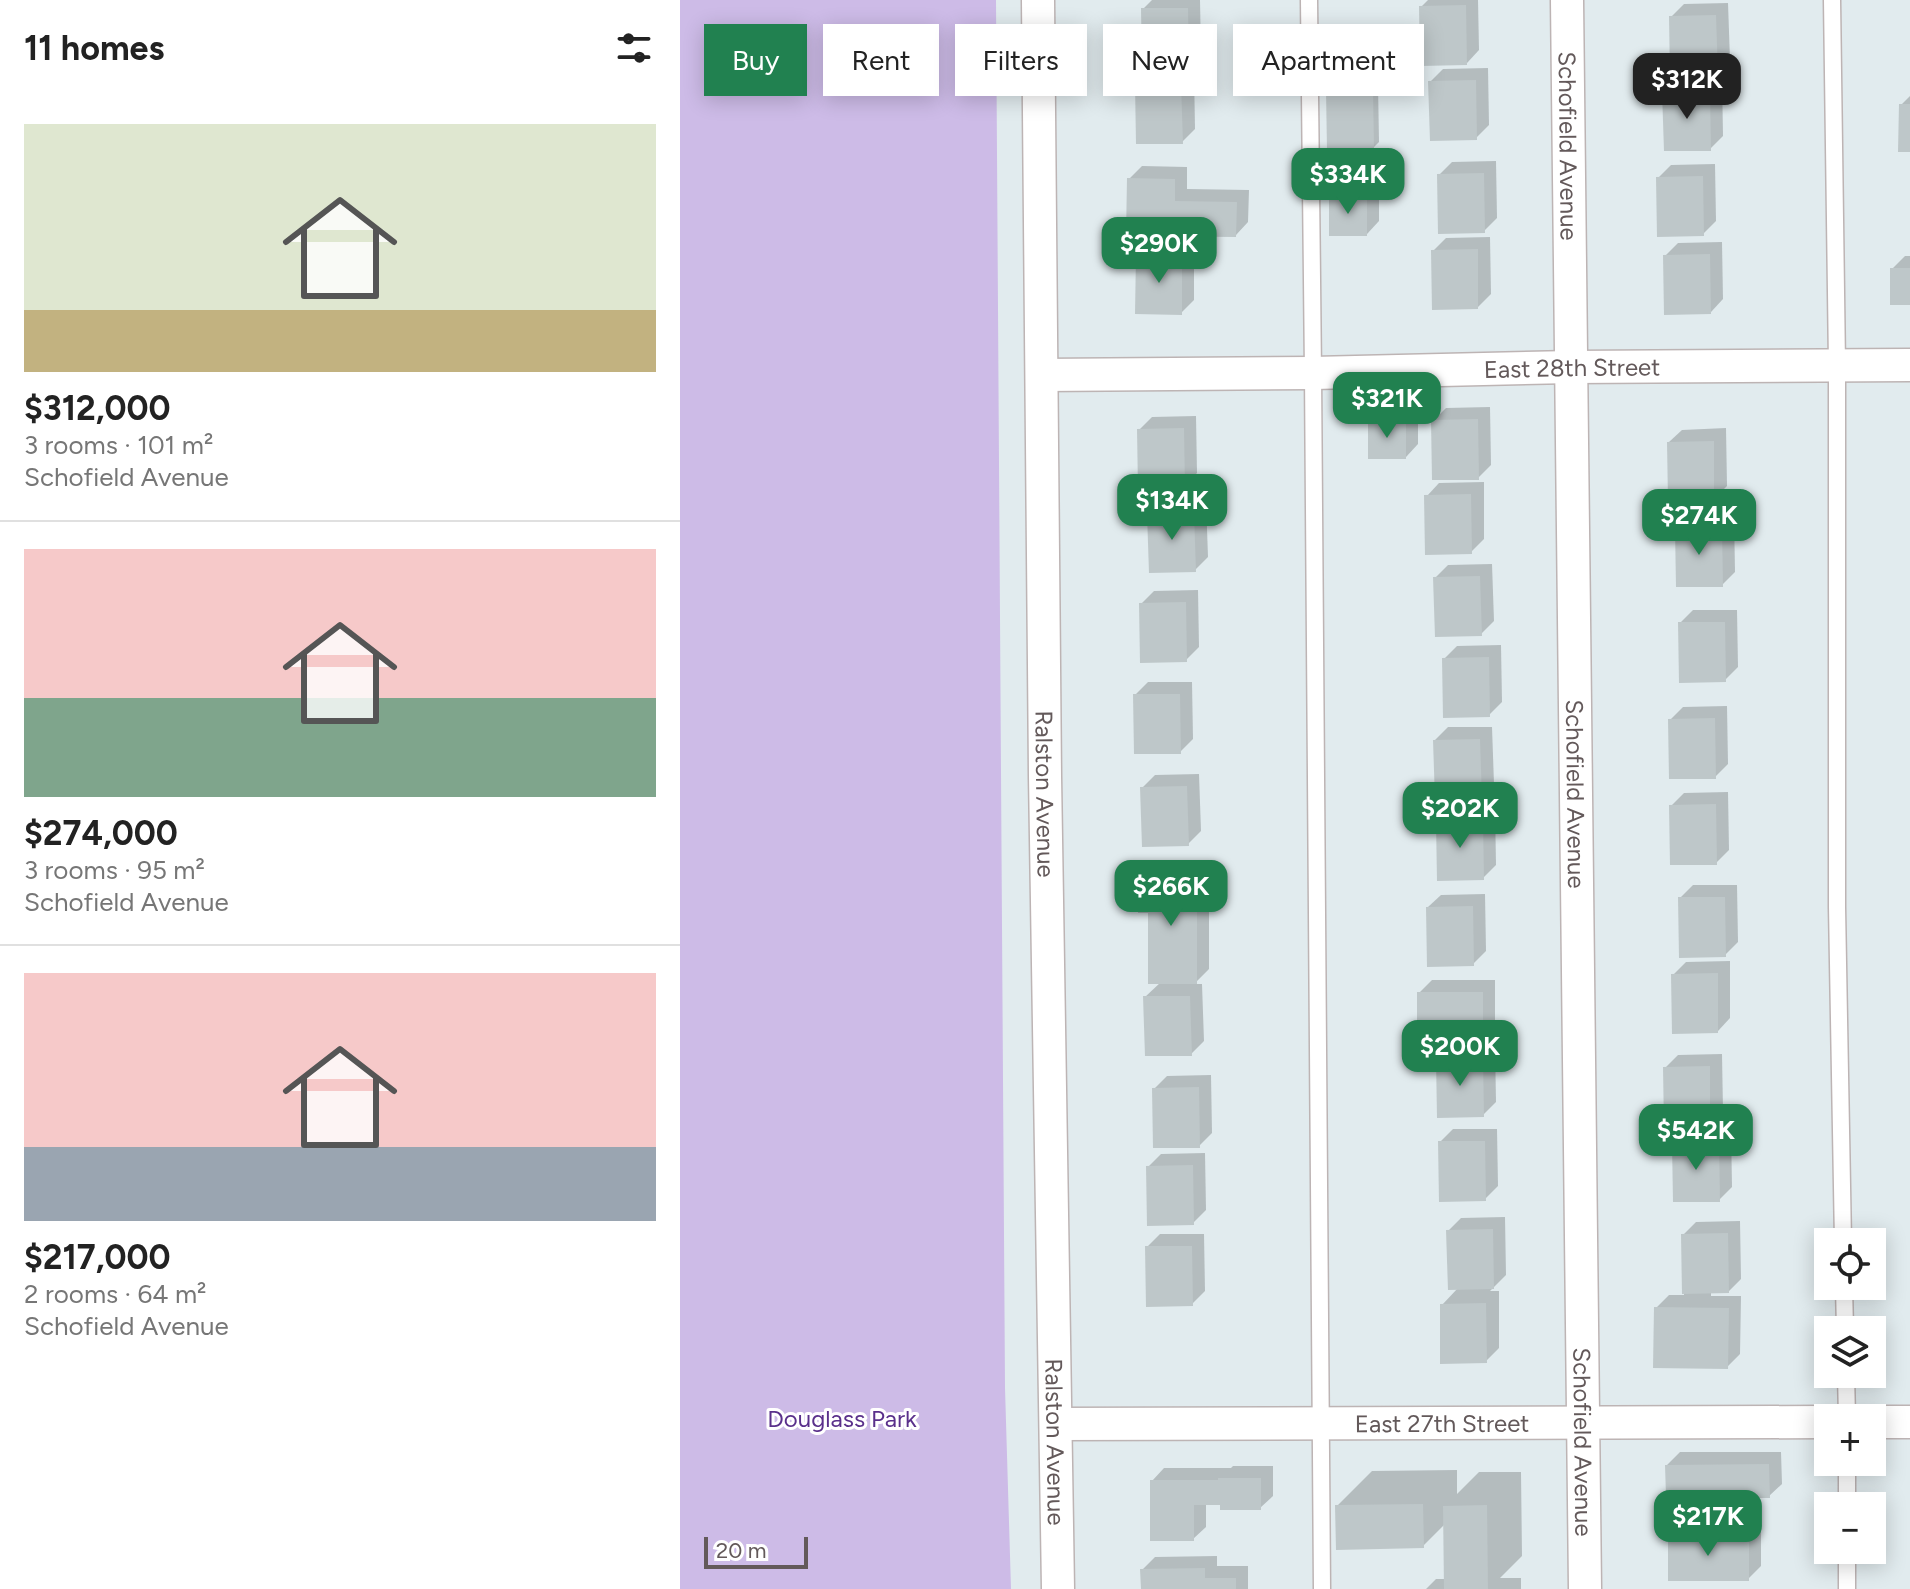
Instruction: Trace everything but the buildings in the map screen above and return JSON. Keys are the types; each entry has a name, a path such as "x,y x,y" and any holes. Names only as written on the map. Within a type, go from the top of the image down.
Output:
{"street":[{"name":"Ralston Avenue","path":"1038,0 1045,776 1058,1589"},
{"name":"Schofield Avenue","path":"1567,0 1585,1589"},
{"name":"East 28th Street","path":"1042,375 1910,365"},
{"name":"East 27th Street","path":"1056,1424 1814,1422"},
{"path":"1886,1422 1910,1422"}],"lane":[{"path":"1309,0 1322,1589"},
{"path":"1832,0 1837,365 1837,907 1843,1228"},
{"path":"1847,1564 1847,1589"}],"green space":[{"name":"Douglass Park","path":"680,0 996,0 996,24 955,24 955,96 997,96 1005,1388 1011,1589 680,1589"}]}
